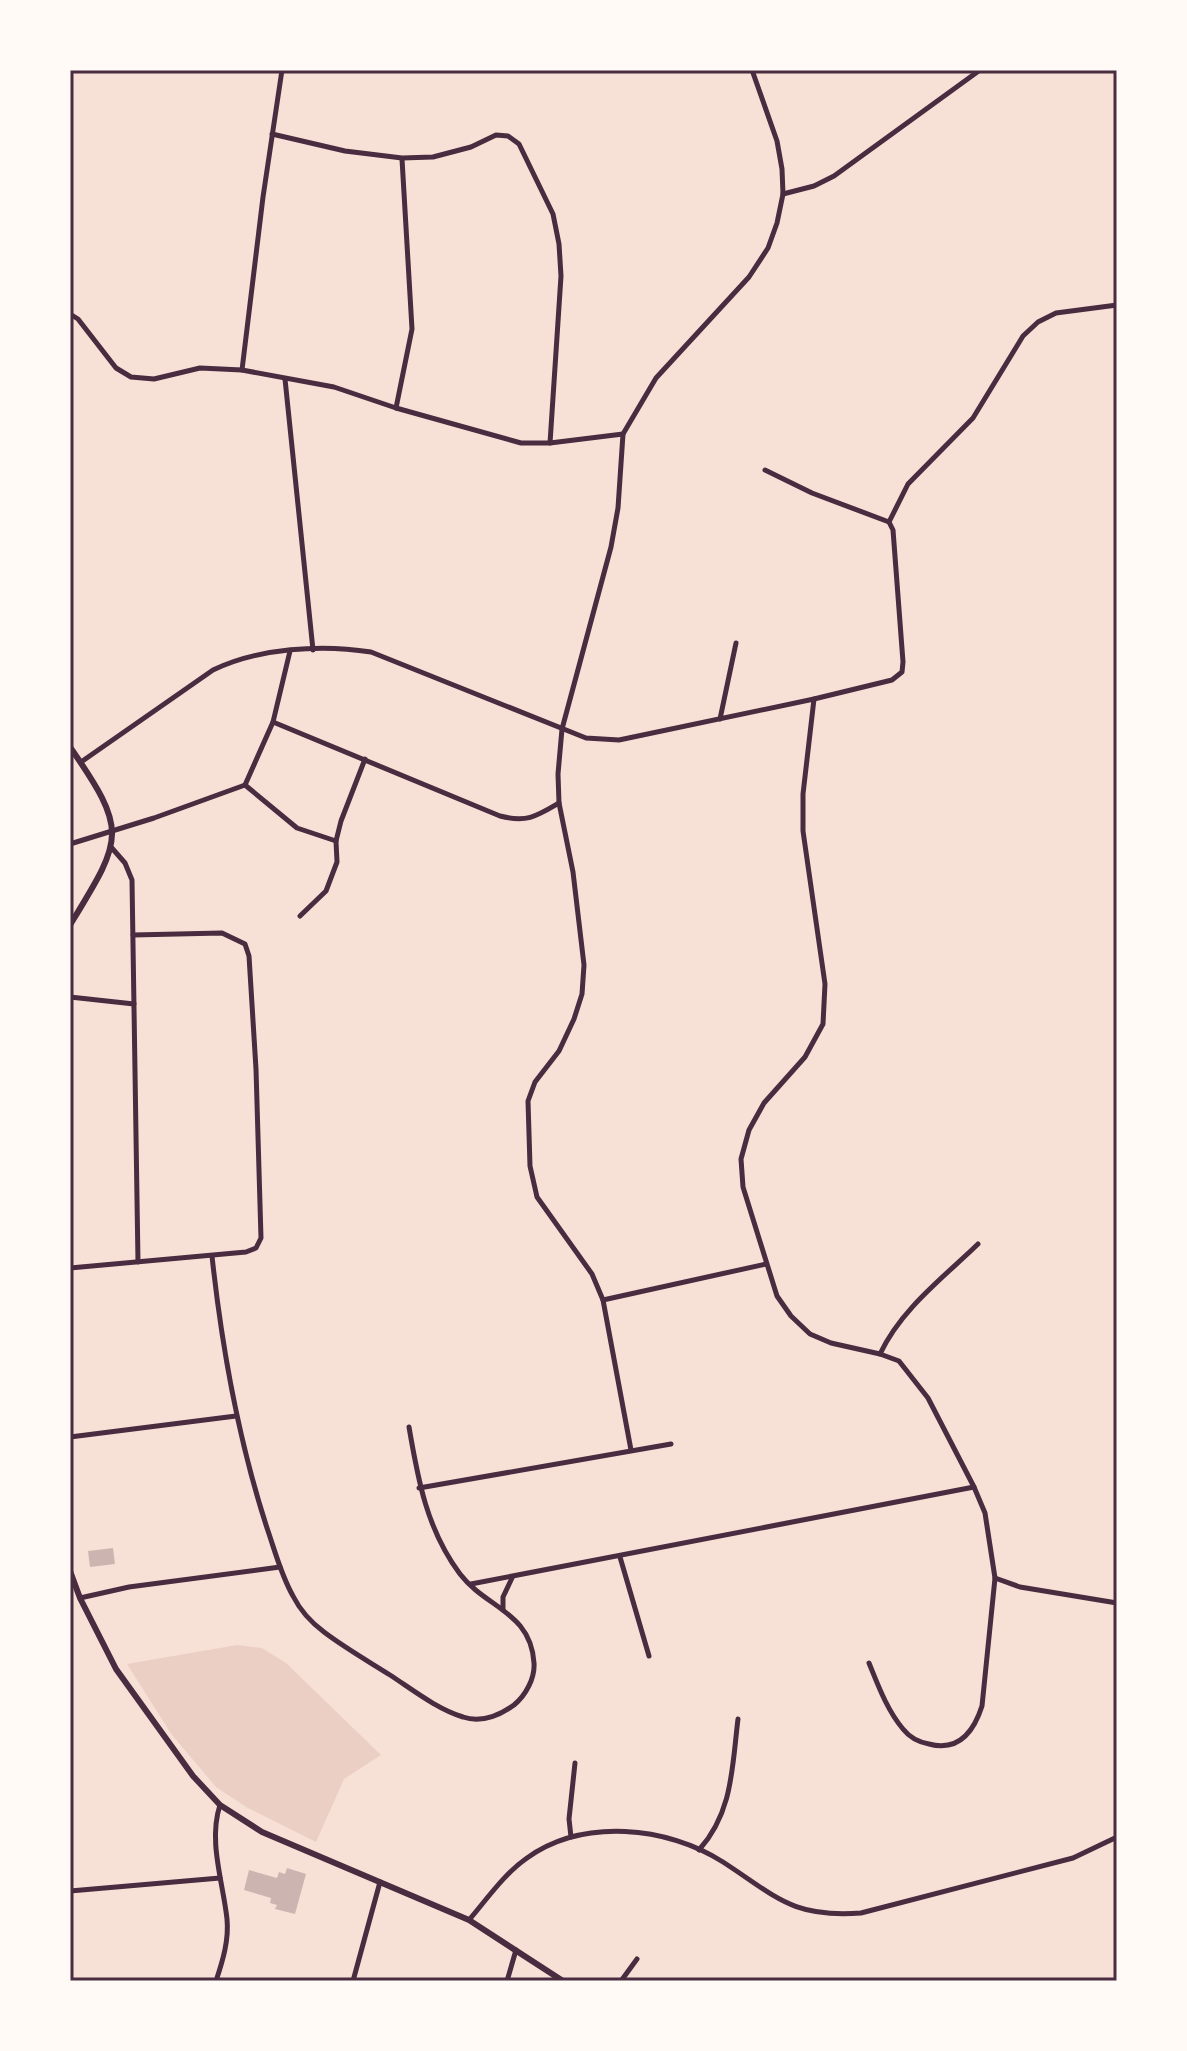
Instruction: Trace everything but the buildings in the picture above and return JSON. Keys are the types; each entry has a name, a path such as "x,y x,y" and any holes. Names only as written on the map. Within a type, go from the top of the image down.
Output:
{"main road":[{"path":"70,747 106,803 112,831 104,869 70,925"},
{"path":"70,1571 80,1598 116,1669 193,1776 220,1805 262,1832 469,1920 563,1981"}],"street":[{"path":"242,370 282,70"},
{"path":"631,1450 603,1300 592,1274 537,1197 530,1166 528,1101 535,1082 559,1051 582,994 584,965 573,872 559,803 562,729 611,547 618,508 623,434 656,378 749,277 768,248 783,194 777,141 752,70"},
{"path":"783,194 814,186 834,176 980,70"},
{"path":"272,134 345,151 402,158 433,157 471,147 496,135 508,136 519,144 553,214 559,244 561,276 550,443"},
{"path":"396,408 412,329 402,158"},
{"path":"889,522 908,484 973,418 1023,336 1038,322 1056,313 1117,305"},
{"path":"70,314 78,319 116,368 131,377 154,379 200,368 242,370 334,387 521,443 550,443 623,434"},
{"path":"285,379 313,650"},
{"path":"81,762 213,670 253,655 290,651 353,649 371,652 586,738 619,740 892,680 902,672 903,662 893,530 889,522 812,493 765,470"},
{"path":"720,719 736,643"},
{"path":"70,844 245,785 273,722 290,651"},
{"path":"814,699 803,794 803,831 825,984 823,1024 805,1057 764,1103 749,1130 741,1159 743,1187 777,1296 791,1316 810,1334 831,1343 899,1361 928,1398 985,1513 995,1578 982,1706 977,1723 957,1744 940,1747 912,1739 902,1729 883,1697 869,1663"},
{"path":"273,722 500,816 519,821 539,815 559,803"},
{"path":"300,916 326,891 337,862 336,841 341,821 365,759"},
{"path":"245,785 297,828 336,841"},
{"path":"111,847 125,863 131,876 138,1262"},
{"path":"70,1268 212,1256 256,1248 261,1238 256,1069 250,971 245,944 222,933 133,935"},
{"path":"70,997 134,1004"},
{"path":"880,1354 903,1317 978,1244"},
{"path":"212,1256 222,1345 236,1416 257,1496 293,1597 323,1632 423,1697 466,1718 486,1719 505,1711 521,1699 531,1681 535,1665 528,1634 461,1576 441,1545 419,1488 409,1427"},
{"path":"603,1300 766,1264"},
{"path":"70,1437 236,1416"},
{"path":"419,1488 671,1444"},
{"path":"470,1584 974,1487"},
{"path":"620,1557 649,1656"},
{"path":"80,1598 174,1581 281,1567"},
{"path":"503,1610 503,1597 513,1578"},
{"path":"995,1578 1020,1587 1117,1603"},
{"path":"699,1850 721,1821 728,1796 738,1719"},
{"path":"571,1837 569,1819 575,1763"},
{"path":"216,1981 227,1941 216,1828 220,1805"},
{"path":"469,1920 504,1878 524,1860 543,1847 597,1832 644,1833 674,1839 699,1850 799,1909 836,1915 861,1913 1073,1858 1117,1837"},
{"path":"70,1891 221,1878"},
{"path":"353,1981 380,1882"},
{"path":"507,1981 516,1950"},
{"path":"621,1981 637,1959"}],"shaded area":[{"path":"237,1645 262,1648 286,1663 381,1755 344,1779 316,1842 246,1807 216,1787 172,1735 127,1664"}]}
